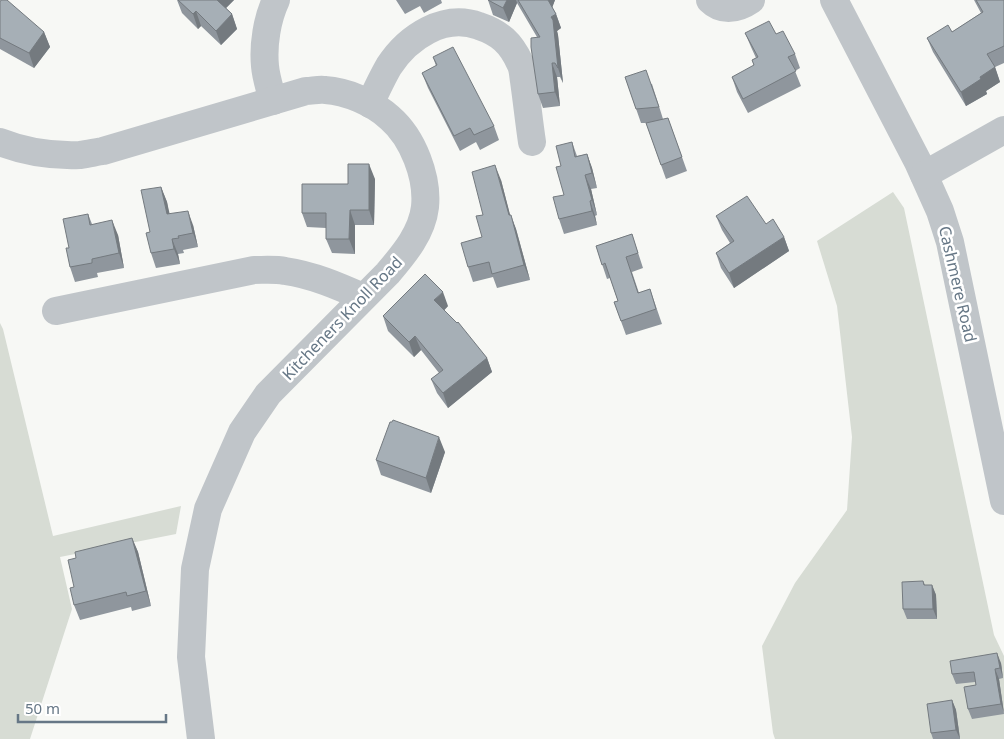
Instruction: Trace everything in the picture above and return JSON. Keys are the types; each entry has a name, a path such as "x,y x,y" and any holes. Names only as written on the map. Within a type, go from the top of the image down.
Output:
{"street":[{"path":"273,101 265,66 265,45 268,23 276,0"},
{"path":"710,0 715,5 724,9 735,8 751,0"},
{"name":"Cashmere Road","path":"834,0 924,175 940,211 950,242 1004,501"},
{"path":"370,104 389,66 415,38 431,28 450,23 470,22 500,35 512,48 522,65 532,142"},
{"name":"Kitcheners Knoll Road","path":"0,142 36,152 81,155 103,151 306,91 324,89 341,92 370,104 390,118 403,132 421,168 425,189 425,207 421,223 404,254 388,273 268,394 242,432 208,509 195,569 191,657 201,739"},
{"path":"924,175 1004,130"},
{"path":"56,312 254,270 284,270 305,275 327,281 363,297"}],"shaded area":[{"path":"893,192 904,208 994,635 1004,656 1004,739 775,739 762,646 795,583 847,510 852,437 837,306 817,241"},
{"path":"0,323 53,536 181,506 176,534 60,557 72,609 30,739 0,739"}],"building":[{"path":"1,0 7,0 44,32 29,53 0,38"},
{"path":"178,0 217,0 232,14 216,31 196,11 193,14"},
{"path":"488,0 507,0 503,8"},
{"path":"518,0 548,0 556,14 551,17 553,20 558,68 555,63 552,63 555,92 538,94 531,38 540,37"},
{"path":"976,0 1004,0 1004,46 987,54 995,67 961,92 927,38 948,25 952,32 983,12"},
{"path":"769,21 776,34 783,31 795,54 788,57 796,71 743,99 732,77 754,65 752,60 758,57 745,33"},
{"path":"453,47 494,126 474,135 470,128 454,136 422,73 437,65 433,57"},
{"path":"646,70 659,107 636,109 625,77"},
{"path":"668,118 682,157 661,165 646,123"},
{"path":"572,142 575,157 587,154 592,173 585,175 592,200 590,201 592,211 559,219 553,197 564,195 556,167 561,166 556,146"},
{"path":"348,164 369,164 369,210 350,210 349,239 326,239 326,213 302,213 302,184 348,184"},
{"path":"495,165 524,265 492,274 489,262 468,267 461,243 482,237 476,216 483,215 472,172"},
{"path":"161,187 167,214 188,211 193,233 172,239 174,249 151,253 146,233 150,232 141,190"},
{"path":"747,196 766,224 773,219 784,237 729,273 716,253 734,241 716,216"},
{"path":"88,214 90,225 112,220 119,253 92,259 92,263 70,267 66,248 69,248 63,219"},
{"path":"632,234 638,253 626,257 638,293 650,289 656,309 621,321 614,302 618,301 605,263 602,265 596,246"},
{"path":"425,274 443,292 434,300 458,322 487,358 443,393 431,379 443,370 415,336 409,342 383,316"},
{"path":"393,420 439,437 426,478 376,460 390,422"},
{"path":"132,538 146,591 127,596 126,592 74,605 70,588 74,587 68,560 76,558 75,552"},
{"path":"923,581 924,585 932,585 933,609 903,609 902,582"},
{"path":"997,653 1000,668 995,669 1001,704 968,709 964,687 976,685 974,672 952,674 950,661"},
{"path":"952,700 956,730 931,733 927,704"}]}
